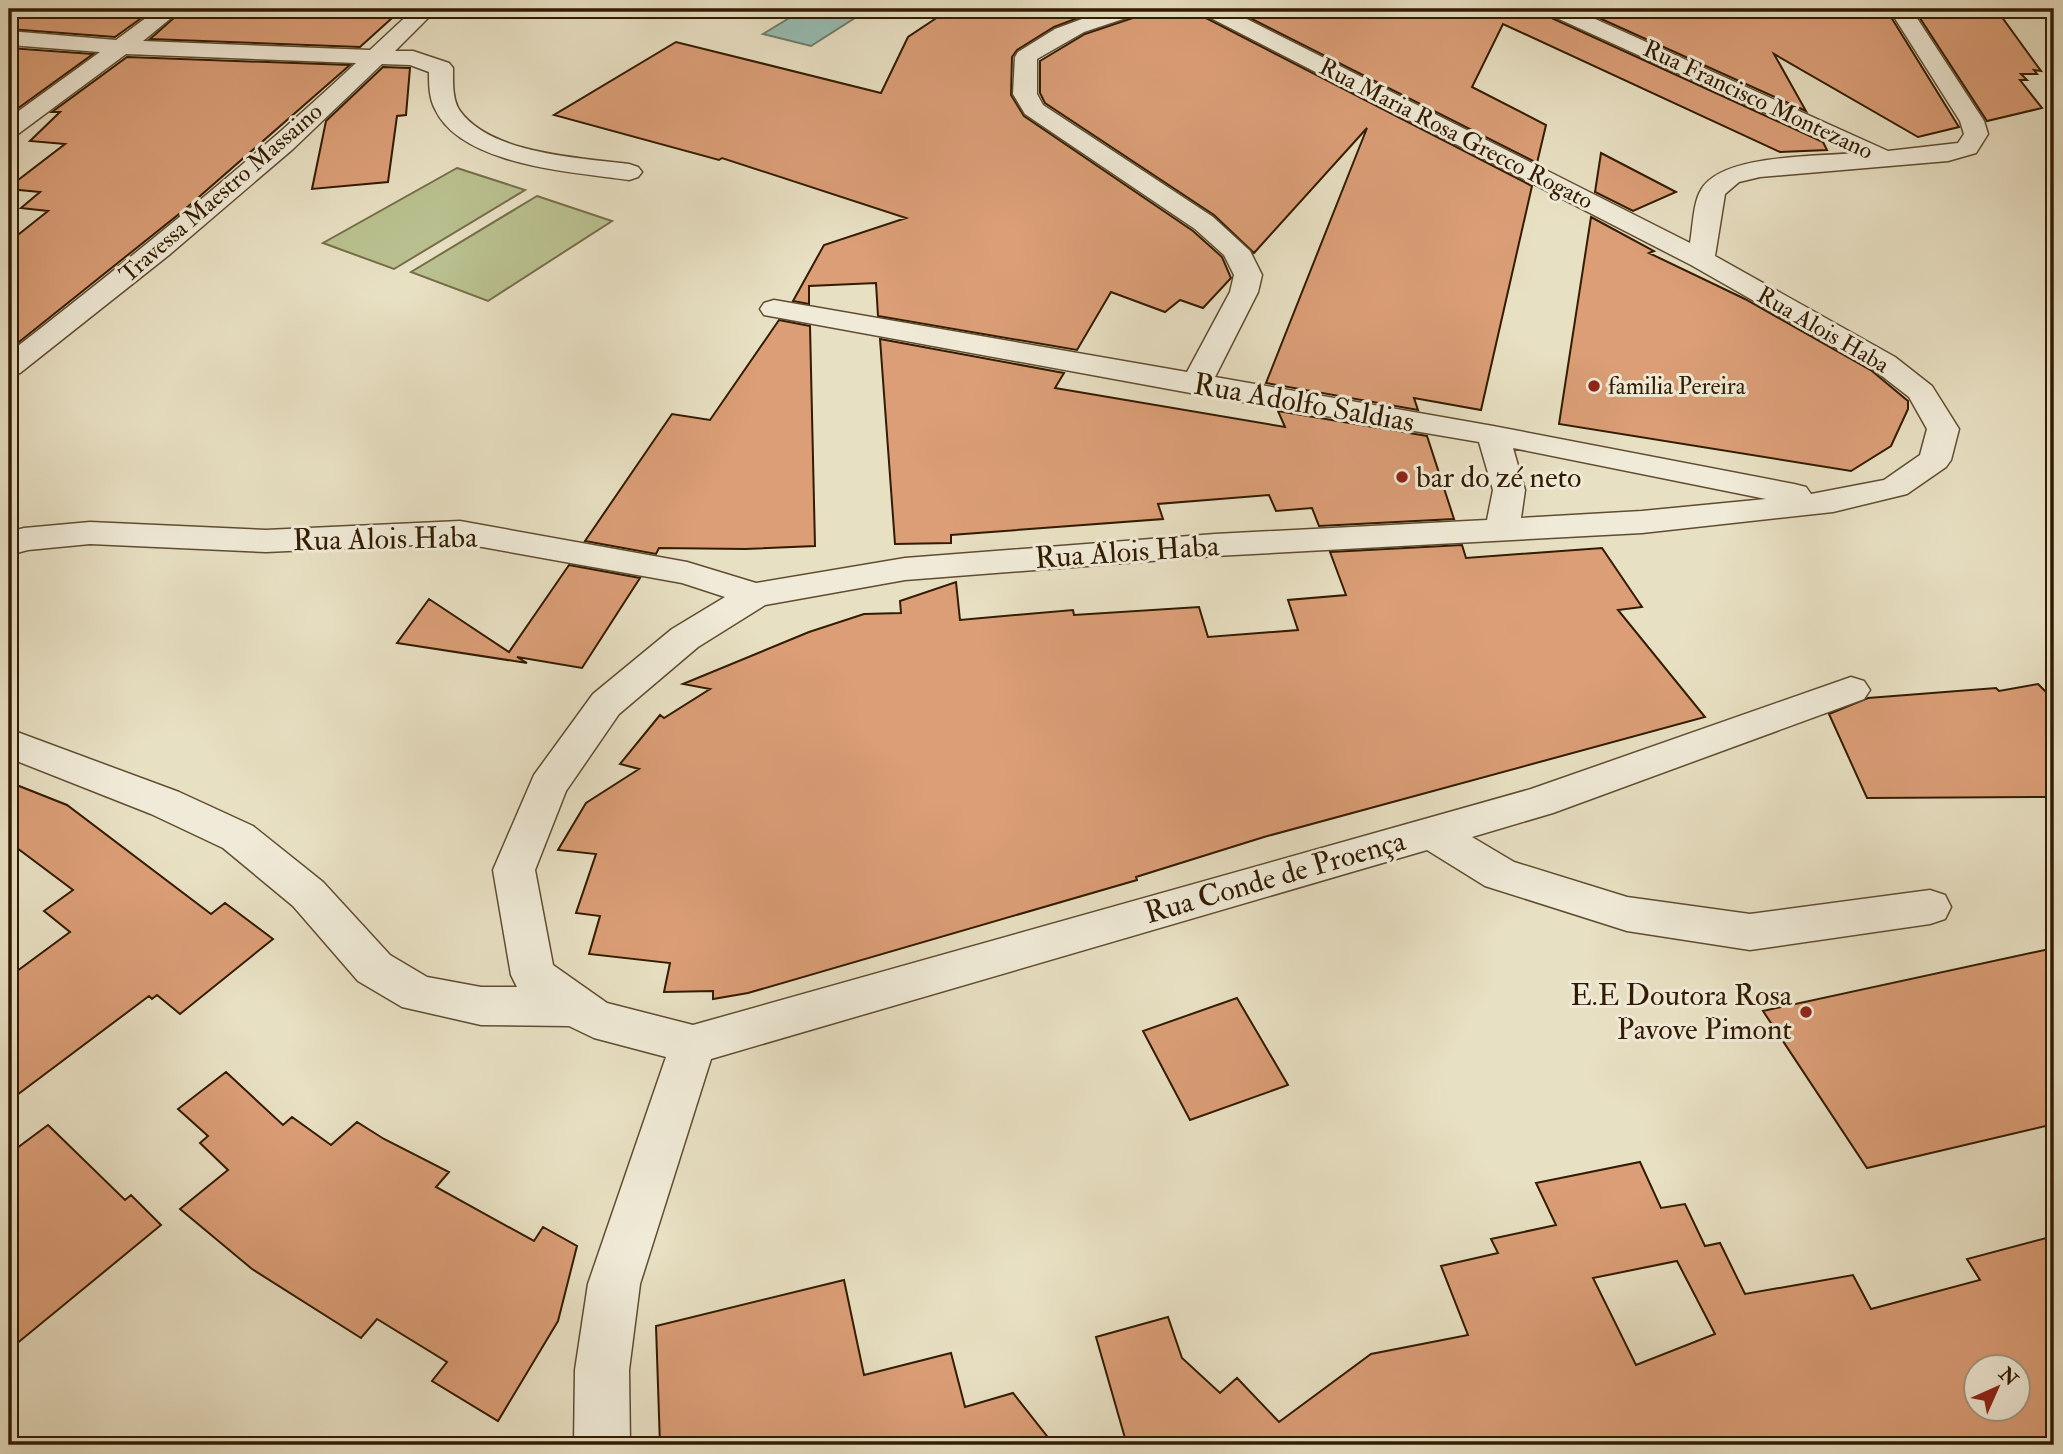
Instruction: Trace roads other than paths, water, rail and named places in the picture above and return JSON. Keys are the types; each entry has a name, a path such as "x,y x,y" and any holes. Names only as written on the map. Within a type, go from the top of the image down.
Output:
{"street":[{"path":"9,129 68,88 171,9"},
{"name":"Travessa Maestro Massaino","path":"9,367 159,249 284,144 426,9"},
{"path":"1130,9 1073,27 1045,41 1026,57 1025,94 1033,109 1204,223 1236,251 1248,275 1244,292 1196,385"},
{"name":"Rua Maria Rosa Grecco Rogato","path":"1211,9 1701,259"},
{"name":"Rua Francisco Montezano","path":"1556,9 1883,158"},
{"path":"1701,259 1712,192 1730,176 1760,169 1948,153 1967,148 1976,134 1972,121 1900,9"},
{"path":"9,37 119,47 414,58 441,68 441,89 449,114 477,137 532,157 629,172"},
{"name":"Rua Alois Haba","path":"692,1045 594,1019 533,975 514,870 548,786 606,704 685,638 755,595 905,569 1215,545 1642,522 1833,502 1895,487 1936,460 1943,429 1921,392 1884,363 1701,259"},
{"name":"Rua Adolfo Saldias","path":"774,309 1493,435 1833,502"},
{"path":"1493,435 1509,490 1502,531"},
{"name":"Rua Alois Haba","path":"9,544 90,533 266,541 460,532 687,573 755,595"},
{"name":"Rua Conde de Proença","path":"692,1045 1539,802 1851,690"},
{"path":"9,743 165,803 238,837 308,894 374,968 418,994 481,1006 576,1007"},
{"path":"1430,832 1500,874 1627,914 1750,932 1930,907"},
{"path":"602,1445 602,1370 614,1284 692,1045"}],"water":[{"path":"804,9 869,9 811,46 763,34"}],"place":[{"name":"familia Pereira","path":"1594,386"},
{"name":"bar do zé neto","path":"1402,477"},
{"name":"E.E Doutora Rosa Pavove Pimont","path":"1806,1012"}]}
